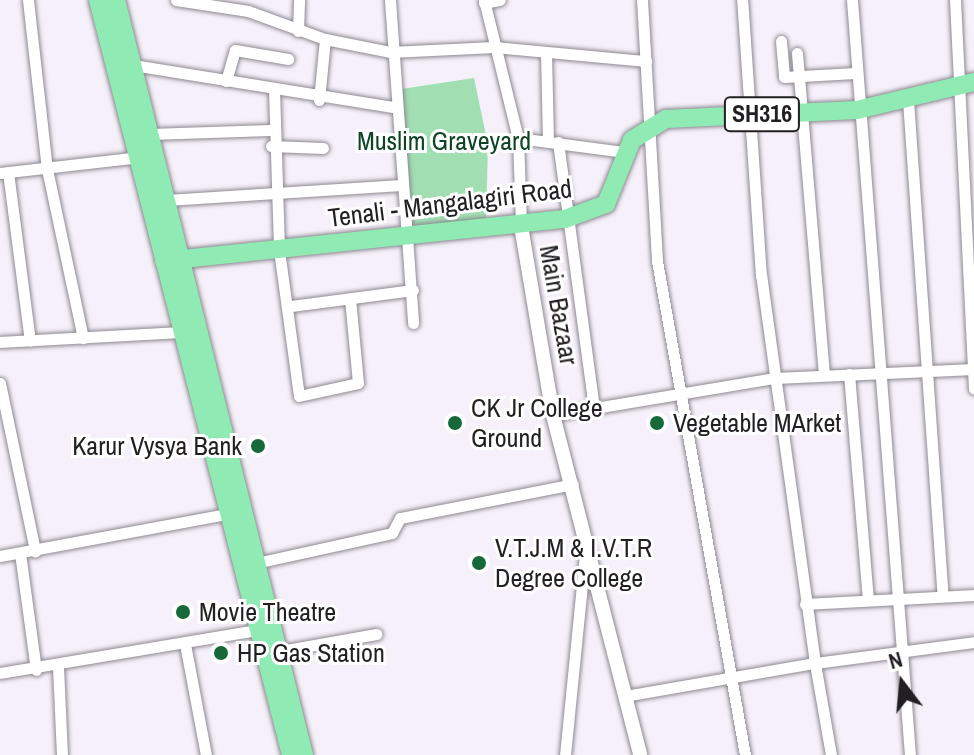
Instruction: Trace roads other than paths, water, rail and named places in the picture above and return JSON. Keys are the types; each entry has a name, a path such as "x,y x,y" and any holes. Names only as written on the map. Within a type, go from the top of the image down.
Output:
{"main road":[{"path":"98,0 256,563 291,755"},
{"path":"116,0 168,200 180,332 257,630 270,653 304,755"},
{"name":"SH316","path":"647,128 666,119 857,110 965,86"},
{"name":"Tenali - Mangalagiri Road","path":"173,259 521,226 565,219 606,204 625,152 647,128"}],"street":[{"path":"28,0 47,169 83,338"},
{"path":"181,0 248,11 325,39 390,52 494,47 646,61"},
{"path":"298,31 299,0"},
{"path":"390,0 393,107 413,290 413,323"},
{"path":"484,2 500,0"},
{"path":"642,0 655,246 728,674 745,755"},
{"path":"742,0 744,113 775,378 805,604 831,755"},
{"path":"852,0 857,110 905,651 910,755"},
{"path":"955,0 965,86 974,389"},
{"name":"Main Bazaar","path":"484,2 518,138 521,226 553,415 640,755"},
{"path":"319,100 325,39"},
{"path":"781,41 784,77 855,73"},
{"path":"226,81 235,50 288,59"},
{"path":"546,53 553,141 594,407"},
{"path":"797,53 799,114 824,375"},
{"path":"133,65 274,89 319,100 393,107"},
{"path":"274,89 270,130 277,190 279,250 291,306 298,392 306,398 358,383 350,298"},
{"path":"908,100 943,595"},
{"path":"149,134 270,130"},
{"path":"518,138 625,152"},
{"path":"271,146 323,148"},
{"path":"30,341 4,172 140,157"},
{"path":"168,200 277,190 400,185"},
{"path":"291,306 413,290"},
{"path":"0,342 180,332"},
{"path":"553,415 679,389 775,378 974,369"},
{"path":"849,374 868,599"},
{"path":"0,383 35,551"},
{"path":"256,563 392,533 400,518 573,484"},
{"path":"0,556 227,514"},
{"path":"565,755 586,549"},
{"path":"20,553 36,670"},
{"path":"805,604 899,596 974,595"},
{"path":"0,673 58,667 257,630"},
{"path":"270,653 376,634"},
{"path":"625,696 728,674 974,642"},
{"path":"185,644 206,755"},
{"path":"58,667 62,755"}],"place":[{"name":"CK Jr College Ground","path":"455,423"},
{"name":"Vegetable MArket","path":"657,423"},
{"name":"Karur Vysya Bank","path":"258,446"},
{"name":"V.T.J.M & I.V.T.R Degree College","path":"479,563"},
{"name":"Movie Theatre","path":"183,612"},
{"name":"HP Gas Station","path":"221,653"}],"park label":[{"name":"Muslim Graveyard","path":"444,141"}]}
